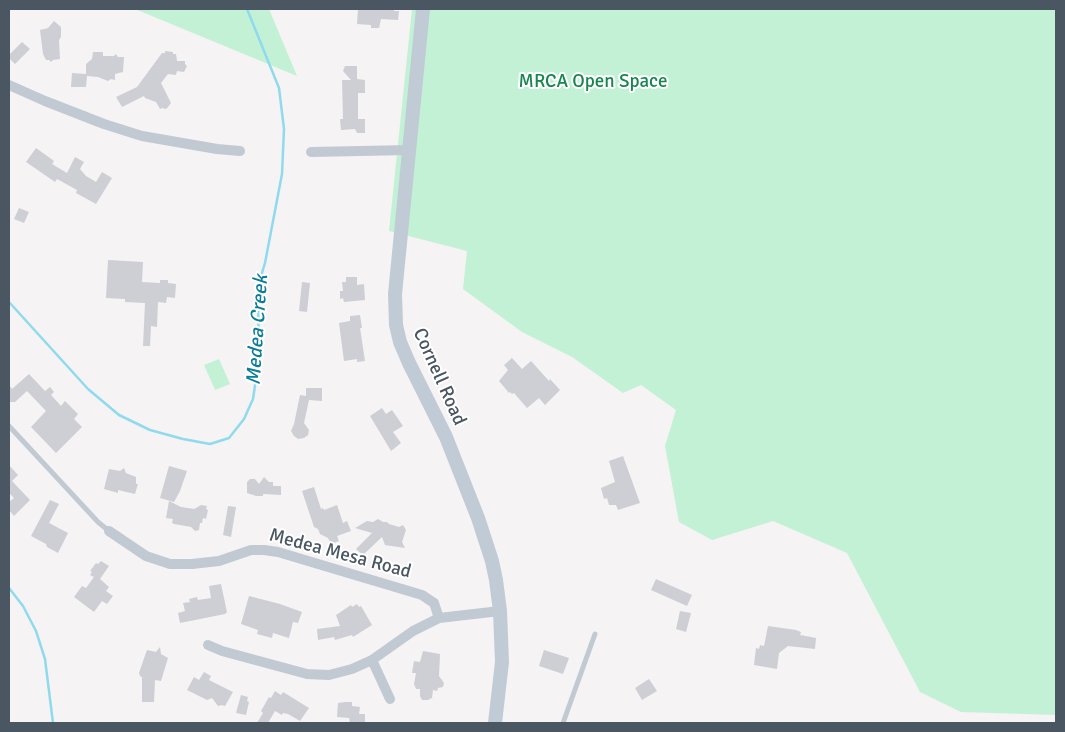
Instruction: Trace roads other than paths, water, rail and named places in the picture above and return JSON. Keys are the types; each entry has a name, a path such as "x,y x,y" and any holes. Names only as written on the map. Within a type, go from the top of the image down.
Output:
{"main road":[{"name":"Cornell Road","path":"423,9 395,294 396,326 400,342 446,438 478,518 496,580 500,610 502,662 495,723"}],"street":[{"path":"9,85 104,124 142,136 240,151"},
{"path":"311,152 409,150"},
{"name":"Medea Mesa Road","path":"109,531 146,556 170,564 219,561 251,550 278,552 422,595 434,604 439,618"},
{"path":"208,645 222,651 307,674 329,675 352,669 372,660 413,631 439,618 500,610"},
{"path":"372,660 390,699"}],"lane":[{"path":"9,426 98,522 109,531"},
{"path":"563,723 595,634"}],"waterway":[{"name":"Medea Creek","path":"9,302 88,389 119,415 150,430 183,439 210,444 229,438 244,419 253,399 259,359 258,286 265,263 282,174 284,129 279,88 247,9"},
{"name":"Medea Creek","path":"9,588 23,606 36,631 45,659 53,723"}],"park label":[{"name":"MRCA Open Space","path":"593,82"}]}
